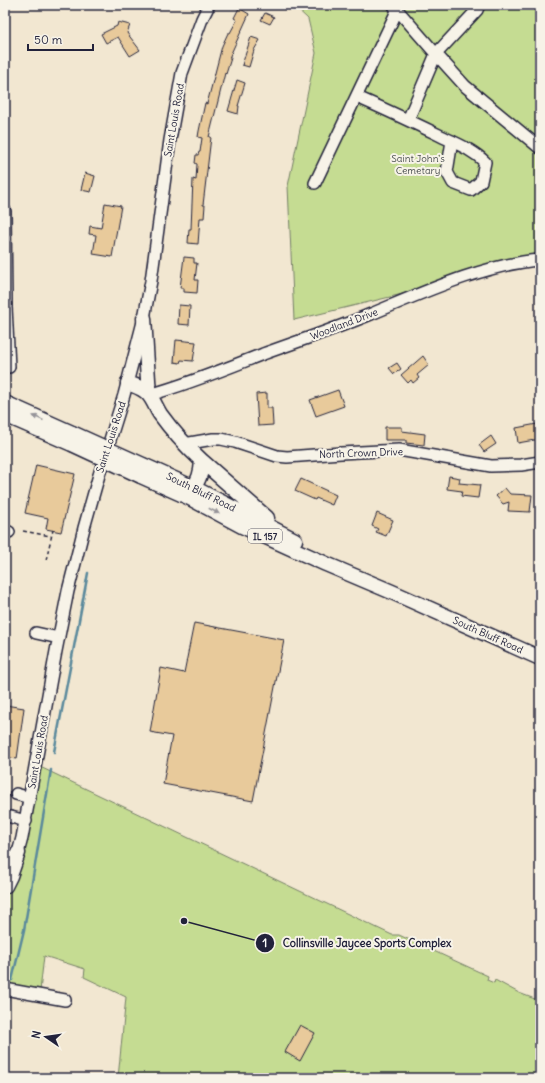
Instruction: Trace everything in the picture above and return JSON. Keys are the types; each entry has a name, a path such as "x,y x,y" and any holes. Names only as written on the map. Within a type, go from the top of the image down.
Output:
{"main road":[{"path":"144,318 149,395"},
{"path":"128,383 142,389 149,395 160,413 184,444 256,509 292,538"},
{"name":"South Bluff Road","path":"5,403 72,439 292,538 361,573 392,592"},
{"name":"South Bluff Road","path":"5,415 72,439"},
{"path":"191,492 198,483 201,474 202,461"},
{"name":"South Bluff Road","path":"191,492 242,526 540,658"},
{"path":"5,886 18,853"}],"street":[{"name":"Saint Louis Road","path":"18,853 26,821 59,638 84,528 128,383 144,318 151,281 170,140 182,73 202,19 209,5"},
{"path":"408,120 436,54 477,10 479,5"},
{"path":"315,183 357,96 395,8 465,86 540,148"},
{"path":"357,96 452,141"},
{"path":"5,212 6,307 9,366"},
{"name":"Woodland Drive","path":"149,395 195,382 423,293 478,274 527,261 540,260"},
{"name":"North Crown Drive","path":"184,444 221,439 271,454 287,457 399,450 491,466 521,465 540,462"},
{"path":"36,633 59,638"},
{"path":"16,794 30,798"},
{"path":"11,817 26,821"},
{"path":"5,865 18,853"},
{"path":"5,989 65,1000"}],"path":[{"path":"46,560 52,530"},
{"path":"23,531 52,536"}],"green space":[{"name":"Saint John's Cemetary","path":"293,5 540,5 540,261 294,320 288,186 316,53 308,19"},
{"path":"36,765 392,935 399,935 488,976 487,980 494,983 495,980 519,993 540,1001 540,1078 118,1078 126,997 84,977 85,969 44,956 40,991 11,984 8,978 5,977 5,886"}],"building":[{"path":"239,8 249,14 229,58 231,58 226,74 225,73 209,137 211,137 203,205 205,205 204,218 200,218 198,244 188,243 189,229 191,229 193,179 196,180 196,155 200,152 202,138 198,137 205,103 207,104 222,46 228,33 230,33 237,20 234,18"},
{"path":"265,13 274,17 270,24 261,20"},
{"path":"118,22 130,25 127,33 140,50 130,56 118,37 106,43 101,34 117,26"},
{"path":"251,37 260,40 254,50 249,67 242,65"},
{"path":"237,80 245,83 238,106 238,114 228,111"},
{"path":"85,173 95,176 91,192 81,190"},
{"path":"105,203 121,206 112,257 93,254 96,235 89,234 90,226 101,228"},
{"path":"184,257 194,258 194,263 197,263 195,280 198,280 197,293 184,292 184,288 180,288"},
{"path":"179,305 190,306 189,325 178,324"},
{"path":"176,340 196,342 193,361 181,360 180,363 174,362"},
{"path":"423,356 429,365 417,375 419,378 413,383 411,380 408,383 401,375"},
{"path":"397,363 401,369 394,374 389,368"},
{"path":"338,390 344,406 316,416 310,400"},
{"path":"267,393 267,408 272,408 273,425 258,426 256,394"},
{"path":"537,424 540,439 518,443 516,428"},
{"path":"385,427 402,427 402,431 425,434 424,445 406,443 406,440 385,440"},
{"path":"491,436 496,444 484,452 479,445"},
{"path":"36,465 75,474 61,532 46,529 48,518 25,513"},
{"path":"449,476 460,478 459,483 480,485 478,498 461,496 462,491 447,489"},
{"path":"301,479 336,495 332,505 316,498 315,500 295,491"},
{"path":"505,488 510,494 532,495 530,512 508,511 509,502 503,504 496,496"},
{"path":"377,513 393,520 386,536 376,532 378,529 372,526"},
{"path":"194,623 284,640 253,801 163,784 172,736 150,732 161,668 184,673"},
{"path":"5,705 24,708 17,759 5,757 5,732 7,721 5,721"},
{"path":"300,1025 315,1033 300,1061 285,1052"}],"waterway":[{"path":"54,752 88,573"},
{"path":"12,980 24,930 51,770"},
{"path":"5,1015 8,999"}],"place":[{"name":"Collinsville Jaycee Sports Complex","path":"184,921"}]}
